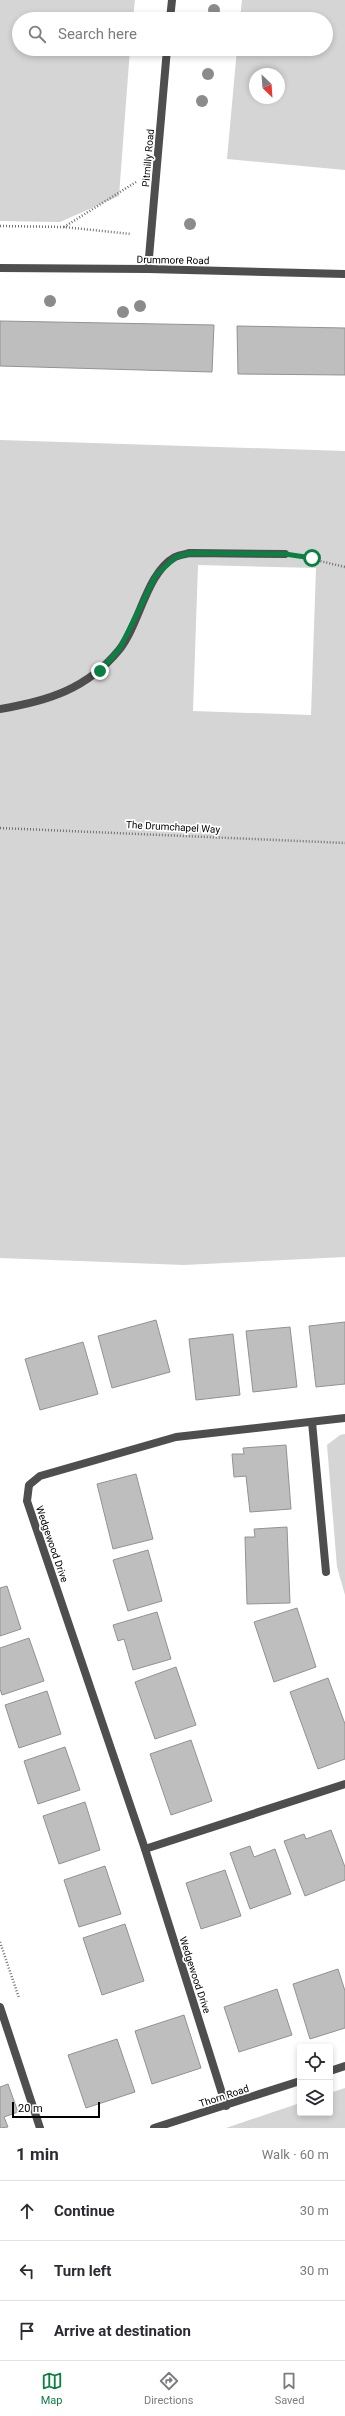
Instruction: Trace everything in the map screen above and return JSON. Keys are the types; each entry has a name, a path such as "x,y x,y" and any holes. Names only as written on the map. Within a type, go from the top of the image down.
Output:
{"street":[{"path":"171,12 172,0"},
{"name":"Pitmilly Road","path":"148,269 166,56"},
{"name":"Drummore Road","path":"0,268 148,269 345,274"},
{"path":"0,709 62,695 100,671 120,648 156,575 176,557 190,553 285,554"},
{"name":"Wedgewood Drive","path":"226,2106 144,1850 27,1500 29,1485 40,1476 176,1437 345,1418"},
{"path":"312,1422 326,1572"},
{"path":"144,1850 345,1784"},
{"path":"0,2007 40,2128"},
{"path":"333,2070 345,2066"},
{"name":"Thorn Road","path":"154,2128 297,2082"}],"path":[{"path":"64,227 122,192 157,167"},
{"path":"0,226 64,227 134,234 151,233"},
{"path":"285,554 312,558 345,567"},
{"name":"The Drumchapel Way","path":"0,828 345,843"}],"shaded area":[{"path":"0,0 135,0 134,12 12,12 12,56 129,56 119,196 60,222 0,221"},
{"path":"242,0 345,0 345,170 227,159 236,56 333,56 333,12 241,12"},
{"path":"0,440 345,451 345,1257 184,1265 0,1258","holes":["198,565 316,568 311,715 193,711"]},
{"path":"345,1434 345,1595 337,1567 327,1445 340,1435"},
{"path":"345,2088 345,2128 226,2128 297,2104 297,2116 333,2116 333,2092"}],"building":[{"path":"0,321 214,325 212,372 0,366"},
{"path":"237,326 345,328 345,375 238,374"},
{"path":"156,1320 170,1372 112,1388 98,1336"},
{"path":"345,1322 345,1384 316,1387 309,1326"},
{"path":"290,1327 297,1387 253,1392 246,1331"},
{"path":"233,1334 240,1395 196,1400 189,1339"},
{"path":"83,1342 98,1394 40,1410 25,1359"},
{"path":"286,1445 291,1509 250,1512 246,1476 234,1477 232,1454 244,1454 243,1448"},
{"path":"136,1474 153,1539 113,1549 97,1484"},
{"path":"287,1527 290,1603 247,1604 245,1537 255,1537 254,1529"},
{"path":"148,1550 162,1601 128,1611 113,1560"},
{"path":"7,1586 21,1629 0,1636 0,1588"},
{"path":"297,1608 316,1667 274,1682 254,1622"},
{"path":"157,1612 171,1659 133,1670 124,1639 118,1641 113,1625"},
{"path":"29,1638 44,1681 2,1695 0,1689 0,1648"},
{"path":"176,1667 196,1725 155,1739 135,1682"},
{"path":"328,1678 345,1724 345,1759 318,1769 290,1692"},
{"path":"47,1691 61,1734 19,1748 5,1705"},
{"path":"191,1740 212,1801 171,1815 150,1754"},
{"path":"65,1747 80,1790 38,1804 24,1761"},
{"path":"85,1802 100,1850 59,1864 43,1816"},
{"path":"331,1830 345,1867 345,1880 305,1896 284,1841 304,1834 306,1839"},
{"path":"250,1846 254,1857 275,1849 291,1894 250,1909 230,1853"},
{"path":"105,1866 121,1914 79,1927 64,1880"},
{"path":"225,1870 241,1916 201,1929 186,1883"},
{"path":"125,1924 144,1981 102,1995 83,1938"},
{"path":"338,1969 345,1991 345,2028 310,2039 293,1984"},
{"path":"277,1989 292,2035 239,2052 224,2007"},
{"path":"184,2015 201,2068 152,2084 135,2031"},
{"path":"117,2039 135,2092 86,2108 68,2055"},
{"path":"8,2084 18,2112 4,2117 8,2127 0,2128 0,2087"}],"route":[{"path":"100,671 120,648 141,610 156,575 176,557 190,553 285,554 312,558"}]}
